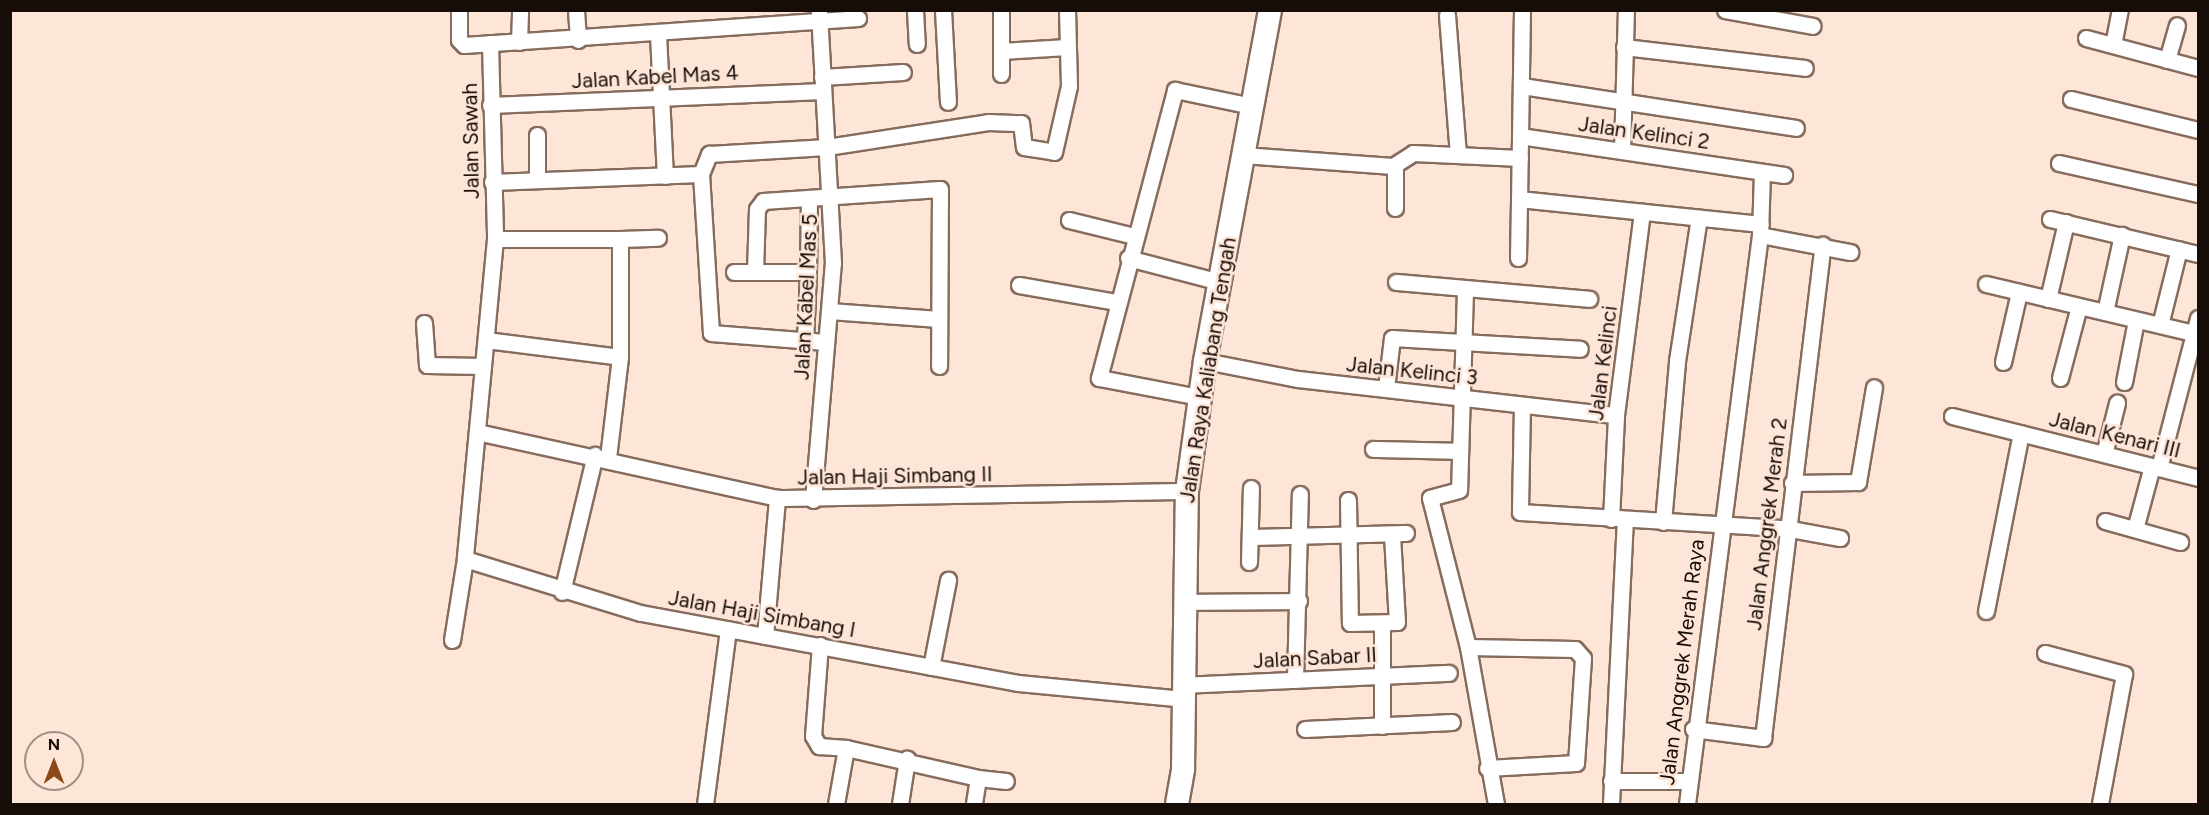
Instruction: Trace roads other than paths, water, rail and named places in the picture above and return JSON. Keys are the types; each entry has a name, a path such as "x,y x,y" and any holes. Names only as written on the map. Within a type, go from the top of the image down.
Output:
{"main road":[{"name":"Jalan Raya Kaliabang Tengah","path":"1177,804 1183,692 1182,603 1187,491 1205,362 1270,10"}],"street":[{"path":"459,10 461,43 578,40 819,17 858,18"},
{"path":"519,42 520,10"},
{"path":"576,10 578,40"},
{"path":"915,10 917,44"},
{"path":"943,10 948,102"},
{"path":"1001,10 1001,74"},
{"path":"826,342 711,333 701,174 709,154 827,147 1018,122 1026,149 1054,152 1069,86 1067,10"},
{"path":"1518,258 1522,10"},
{"path":"1622,151 1626,103 1624,47 1626,10"},
{"path":"1725,10 1813,26"},
{"path":"2113,45 2120,10"},
{"path":"1447,15 1458,154"},
{"name":"Jalan Kabel Mas 5","path":"813,500 830,311 832,198 819,17"},
{"path":"2166,60 2177,25"},
{"path":"658,34 659,97 665,176"},
{"path":"2086,38 2199,68"},
{"name":"Jalan Sawah","path":"486,340 495,239 490,43"},
{"path":"1001,51 1067,47"},
{"path":"1624,47 1805,68"},
{"name":"Jalan Kabel Mas 4","path":"490,105 659,97 823,84 903,72"},
{"path":"1522,86 1796,128"},
{"path":"1199,397 1099,378 1116,302 1175,90 1252,106"},
{"path":"2071,99 2199,130"},
{"path":"537,135 537,180"},
{"name":"Jalan Kelinci 2","path":"1520,136 1784,176"},
{"path":"1243,155 1395,166 1413,153 1520,158"},
{"path":"2059,163 2199,194"},
{"path":"1395,166 1395,208"},
{"path":"1719,525 1760,229 1762,172"},
{"path":"492,182 701,174"},
{"path":"755,272 759,204 940,189 939,366"},
{"path":"1519,199 1699,218 1760,229 1850,252"},
{"path":"805,340 809,200"},
{"name":"Jalan Kelinci","path":"1611,804 1618,519 1616,415 1642,212"},
{"path":"1663,522 1677,361 1699,218"},
{"path":"2050,219 2199,254"},
{"path":"1069,220 1134,236"},
{"path":"2048,299 2066,222"},
{"path":"2105,312 2122,236"},
{"path":"562,592 602,456 620,357 620,238"},
{"path":"495,239 658,238"},
{"name":"Jalan Anggrek Merah 2","path":"1693,729 1763,738 1785,528 1823,245"},
{"path":"2160,325 2179,249"},
{"path":"1128,258 1220,282"},
{"path":"734,272 807,272"},
{"path":"1396,282 1465,290 1589,299"},
{"path":"1986,284 2197,334"},
{"path":"1019,285 1116,302"},
{"path":"1465,290 1460,340 1459,490 1430,498 1468,647 1487,768 1496,804"},
{"path":"2003,362 2019,292"},
{"path":"2060,378 2079,306"},
{"path":"830,311 938,320"},
{"path":"2135,529 2155,467 2170,431 2197,334 2199,318"},
{"path":"2124,382 2136,320"},
{"path":"424,323 427,364 483,366"},
{"path":"1386,388 1392,338 1460,340 1580,349"},
{"path":"452,640 465,559 486,340 620,357"},
{"name":"Jalan Kelinci 3","path":"1205,362 1386,388 1616,415"},
{"path":"1792,483 1858,482 1874,387"},
{"path":"2104,454 2117,403"},
{"path":"1522,405 1520,512 1785,528 1840,538"},
{"name":"Jalan Kenari III","path":"1952,417 2199,478"},
{"name":"Jalan Haji Simbang II","path":"477,432 602,456 777,498 813,500 1187,491"},
{"path":"1986,611 2022,433"},
{"path":"1373,449 1458,451"},
{"path":"1250,562 1251,488"},
{"path":"1295,680 1299,601 1300,494"},
{"path":"765,636 777,498"},
{"path":"1250,537 1348,537 1399,534 1398,620 1382,625 1347,620 1348,537 1348,500"},
{"path":"2105,521 2180,542"},
{"name":"Jalan Anggrek Merah Raya","path":"1692,804 1687,781 1719,525"},
{"name":"Jalan Haji Simbang I","path":"465,559 562,592 728,630 1018,683 1183,692"},
{"path":"931,667 948,580"},
{"path":"1182,603 1299,601"},
{"path":"1382,625 1384,676 1382,726"},
{"path":"705,804 728,630"},
{"path":"820,645 815,742 906,759 978,778 1006,781"},
{"path":"1468,647 1575,649 1583,658 1576,763 1487,768"},
{"path":"2045,652 2124,674 2100,804"},
{"name":"Jalan Sabar II","path":"1183,692 1295,680 1449,673"},
{"path":"1305,729 1452,722"},
{"path":"836,804 846,748"},
{"path":"900,804 906,759"},
{"path":"974,804 978,778"},
{"path":"1611,781 1687,781"}]}
